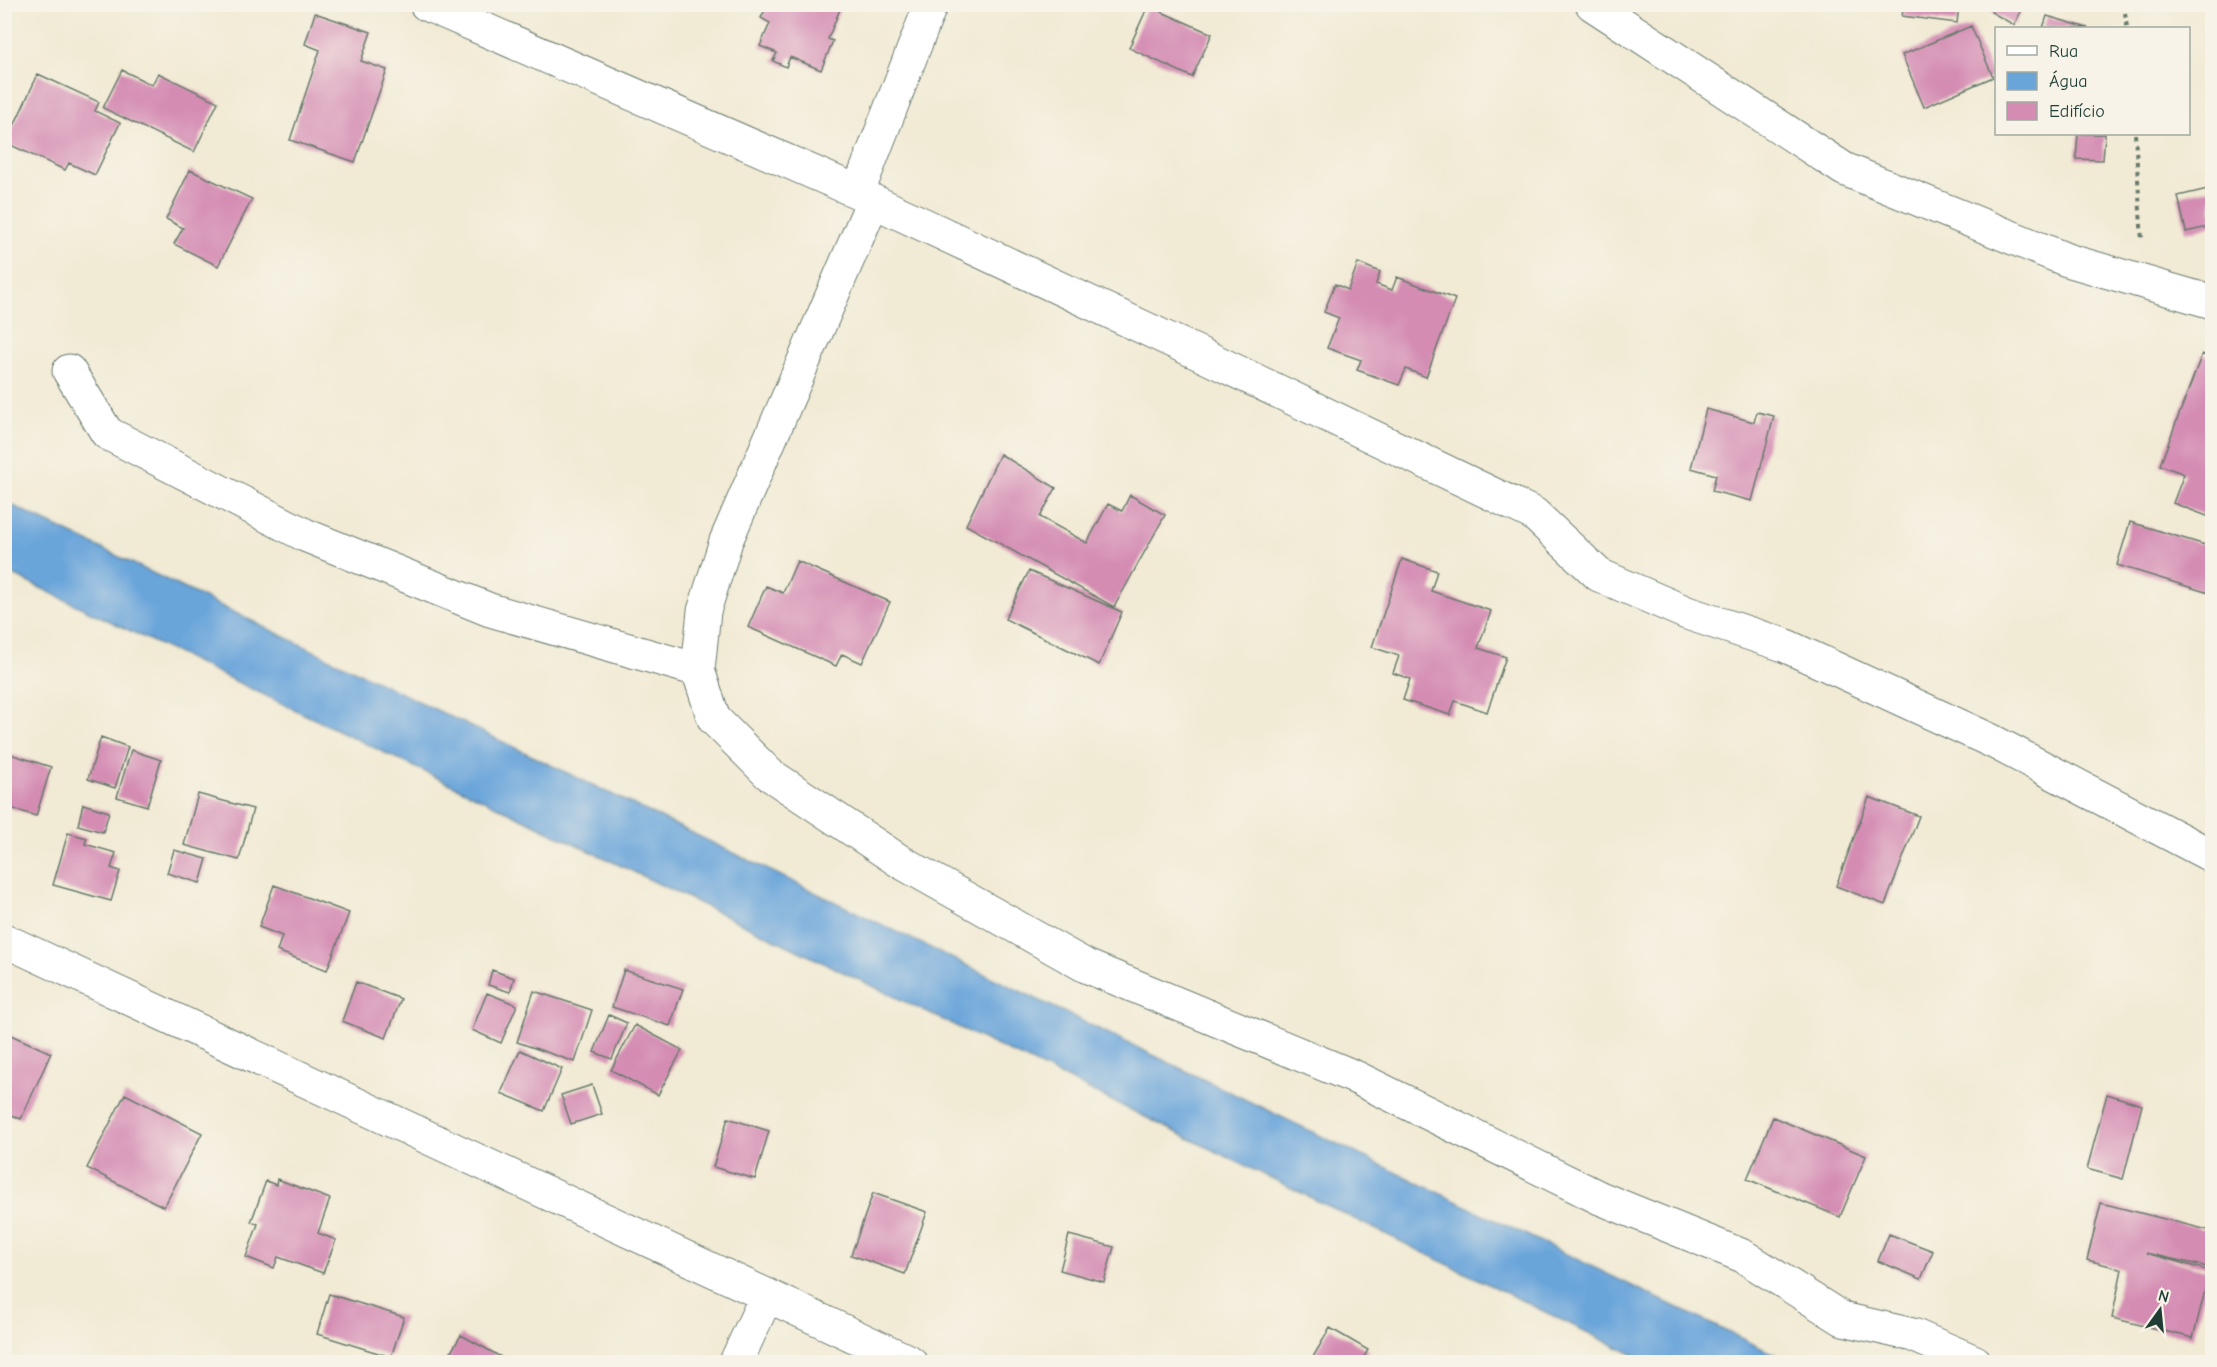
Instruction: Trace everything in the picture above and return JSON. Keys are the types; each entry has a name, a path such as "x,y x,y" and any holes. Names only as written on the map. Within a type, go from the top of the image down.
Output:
{"street":[{"path":"426,4 865,196 1198,352 1534,514 1599,575 1687,613 1795,650 1992,741 2212,856"},
{"path":"931,4 865,196 726,541 704,611 698,670 714,719 769,774 902,862 1086,966 1357,1078 1600,1198 1743,1256 1843,1319 1913,1335 1975,1362"},
{"path":"1592,4 1844,169 2067,260 2212,302"},
{"path":"69,371 107,433 305,535 490,610 698,670"},
{"path":"4,940 910,1362"},
{"path":"736,1362 767,1295"}],"path":[{"path":"2124,4 2127,27"},
{"path":"2134,135 2144,281"}],"water":[{"path":"5,502 1790,1362 1648,1362 1098,1094 5,571"}],"building":[{"path":"768,4 842,4 828,39 833,41 821,70 790,57 786,67 773,61 777,53 760,46 770,23 761,18"},
{"path":"1904,4 1959,4 1957,23 1902,16"},
{"path":"1995,4 2025,4 2014,25 1991,12"},
{"path":"1148,6 1212,34 1192,77 1129,48"},
{"path":"315,13 371,32 361,61 387,70 355,162 290,140 320,50 305,44"},
{"path":"2047,16 2085,27 2043,27"},
{"path":"1971,26 1993,77 1924,107 1902,55"},
{"path":"122,70 152,85 158,73 218,102 194,152 103,108"},
{"path":"38,74 99,102 95,111 120,123 95,175 69,163 65,170 6,143"},
{"path":"2078,135 2105,135 2103,160 2076,159"},
{"path":"190,170 252,199 218,266 174,244 183,228 166,219"},
{"path":"2212,188 2212,226 2186,232 2178,196"},
{"path":"1358,263 1380,272 1376,284 1392,290 1397,277 1455,299 1426,377 1406,369 1399,385 1357,370 1361,360 1327,348 1339,318 1324,312 1335,284 1348,290"},
{"path":"2202,354 2212,358 2212,518 2173,503 2184,474 2160,465"},
{"path":"1706,409 1754,422 1757,412 1774,416 1752,501 1712,491 1716,475 1691,468"},
{"path":"1000,454 1056,488 1040,517 1087,543 1108,504 1122,511 1130,495 1165,515 1114,607 966,525"},
{"path":"2130,522 2212,547 2212,594 2117,565"},
{"path":"1402,559 1437,571 1431,591 1491,611 1478,648 1506,657 1487,712 1455,701 1450,715 1403,700 1410,679 1393,673 1399,656 1372,647"},
{"path":"797,561 890,602 862,663 842,654 836,666 748,627 766,586 783,593"},
{"path":"1029,571 1122,612 1099,665 1005,619"},
{"path":"101,737 128,747 115,788 88,779"},
{"path":"131,750 161,760 147,806 117,797"},
{"path":"4,752 51,767 36,816 4,806"},
{"path":"198,794 253,809 239,860 184,845"},
{"path":"1869,797 1919,816 1885,905 1836,886"},
{"path":"83,804 109,812 103,832 78,825"},
{"path":"68,833 87,838 85,844 116,853 111,868 120,871 111,901 53,885"},
{"path":"174,850 207,859 200,883 167,873"},
{"path":"274,885 349,913 327,970 277,951 282,936 259,927"},
{"path":"492,970 514,978 510,992 488,985"},
{"path":"624,970 683,989 670,1026 612,1007"},
{"path":"356,982 401,999 386,1038 342,1021"},
{"path":"534,991 592,1010 575,1062 517,1042"},
{"path":"487,993 517,1005 501,1043 472,1030"},
{"path":"609,1015 627,1023 612,1059 594,1052"},
{"path":"635,1025 682,1050 658,1095 611,1070"},
{"path":"4,1032 51,1053 21,1119 4,1112"},
{"path":"520,1050 562,1069 544,1111 501,1093"},
{"path":"592,1085 602,1114 571,1124 561,1095"},
{"path":"125,1094 202,1133 164,1207 87,1168"},
{"path":"2107,1094 2142,1105 2123,1179 2087,1169"},
{"path":"1773,1117 1866,1156 1840,1217 1747,1179"},
{"path":"728,1118 769,1131 755,1179 713,1167"},
{"path":"277,1179 330,1199 318,1233 336,1240 323,1273 278,1257 274,1268 246,1257 258,1224 251,1222 266,1181 276,1185"},
{"path":"873,1193 927,1212 905,1274 851,1255"},
{"path":"2101,1203 2212,1231 2212,1268 2146,1253 2210,1271 2193,1338 2112,1318 2122,1269 2087,1260"},
{"path":"1889,1234 1933,1251 1921,1279 1878,1261"},
{"path":"1069,1235 1114,1247 1104,1282 1060,1270"},
{"path":"329,1294 404,1317 391,1357 317,1334"},
{"path":"1330,1328 1368,1350 1361,1362 1310,1362"},
{"path":"461,1335 510,1362 445,1362"}]}
